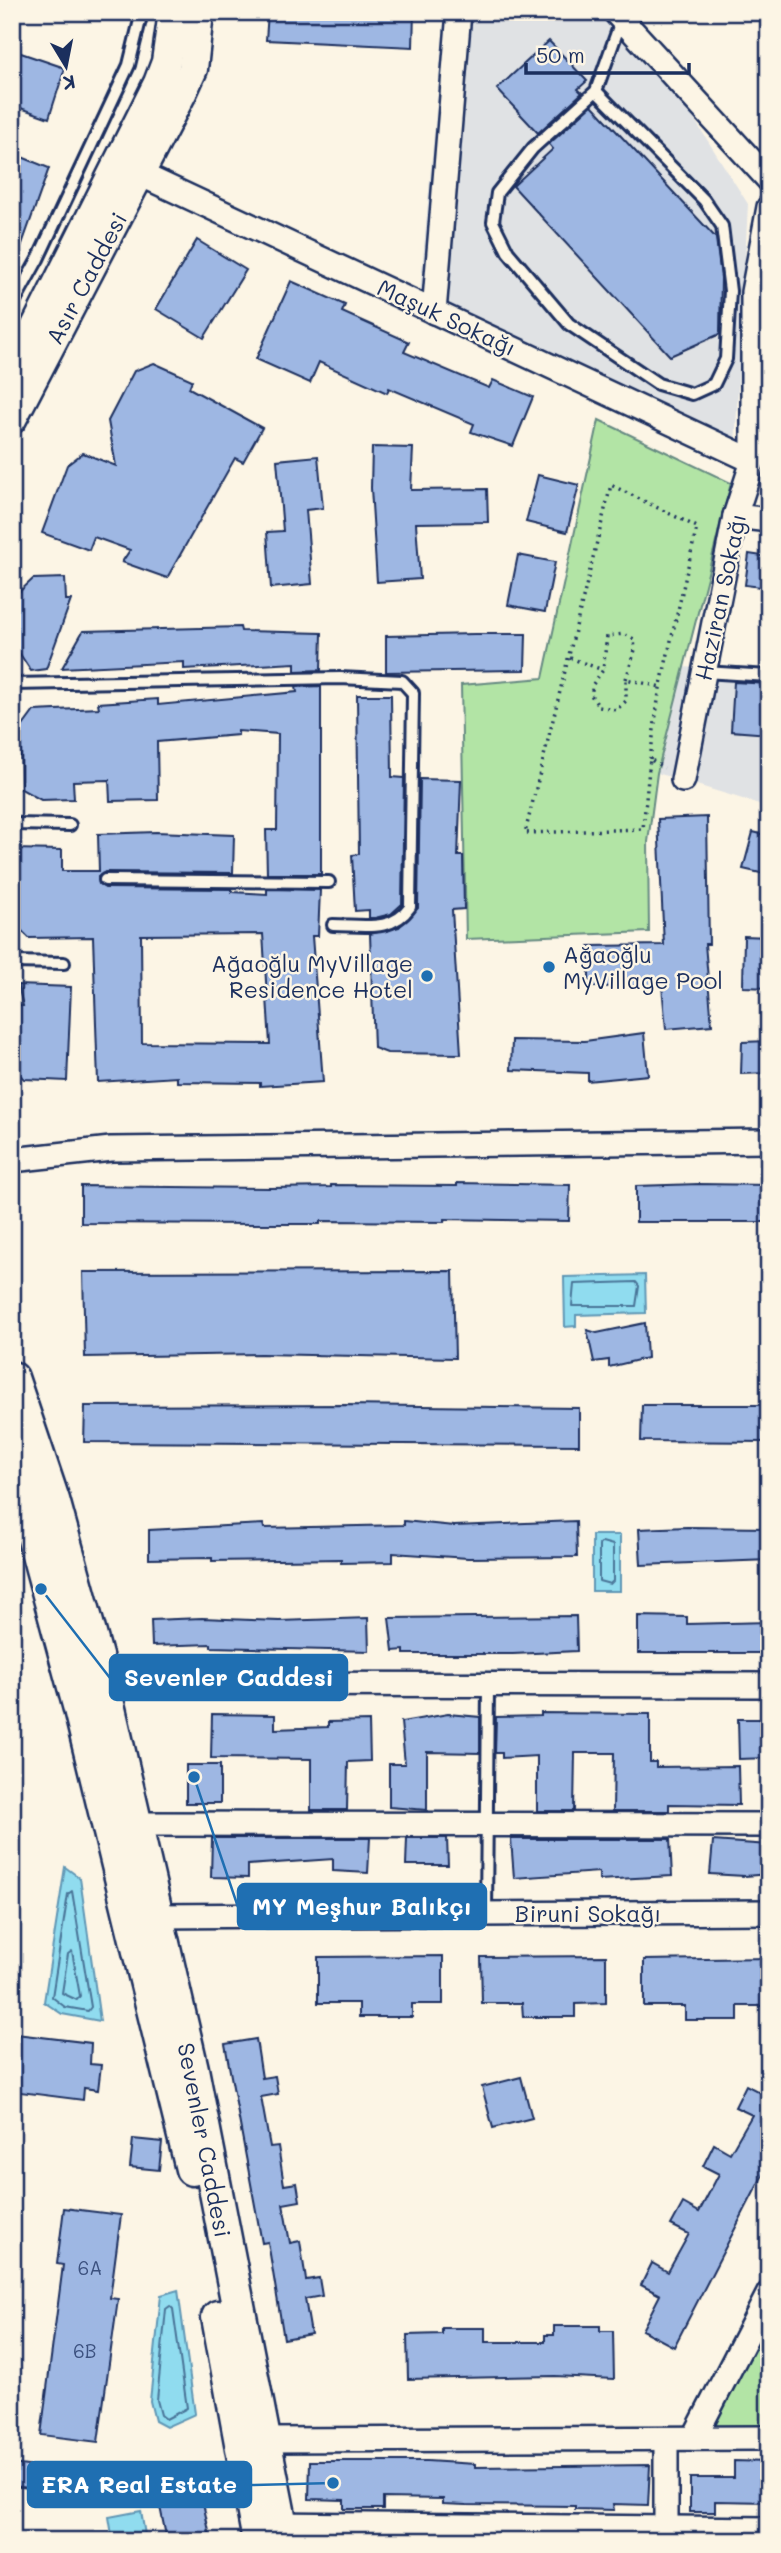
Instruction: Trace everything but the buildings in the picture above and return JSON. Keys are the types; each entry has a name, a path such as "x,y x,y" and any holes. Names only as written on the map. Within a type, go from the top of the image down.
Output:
{"main road":[{"name":"Sevenler Caddesi","path":"12,1378 53,1500 102,1674 155,1916 192,2068 263,2440 271,2533"},
{"name":"Sevenler Caddesi","path":"12,1458 80,1709 191,2168 271,2533"}],"street":[{"name":"Asır Caddesi","path":"12,419 129,168 166,62 173,12"},
{"name":"Asır Caddesi","path":"12,374 129,168 193,69 199,12"},
{"path":"434,312 459,12"},
{"path":"622,14 769,180"},
{"name":"Maşuk Sokağı","path":"129,168 754,461"},
{"name":"Haziran Sokağı","path":"683,780 735,516 754,461 752,292 769,207"},
{"path":"735,516 769,520"},
{"path":"12,1160 111,1149 769,1141"},
{"path":"102,1674 159,1684 769,1685"},
{"path":"135,1824 769,1825"},
{"name":"Biruni Sokağı","path":"155,1916 769,1912"},
{"path":"694,2438 769,2293"},
{"path":"263,2440 769,2438"},
{"path":"666,2439 675,2532"},
{"path":"271,2533 552,2534 769,2529"}],"lane":[{"path":"12,306 38,258 129,65 142,12"},
{"path":"596,91 704,200 722,226 730,291 726,359 715,384 692,394 657,384 569,324 508,253 493,222 497,193 511,175 533,148 596,91 622,14"},
{"path":"704,671 769,676"},
{"path":"12,684 341,678 402,681 413,693 410,907 401,920 386,925 333,925"},
{"path":"12,824 70,825"},
{"path":"105,880 329,881"},
{"path":"12,962 64,963"},
{"path":"486,1914 488,1686"}],"path":[{"path":"611,485 697,527 661,687 643,829 524,833 569,658 611,485"},
{"path":"624,634 634,639 635,650 626,679 626,701 616,710 599,707 591,695 593,684 603,670 607,636 624,634"},
{"path":"569,658 603,670"},
{"path":"626,679 661,687"},
{"path":"650,759 683,780"}],"shaded area":[{"path":"445,12 626,12 748,204 735,446 420,292"},
{"path":"684,667 769,674 769,807 657,773"}],"green space":[{"path":"769,222 769,441 761,441 762,228"},
{"path":"599,420 731,483 657,773 648,842 649,932 466,939 461,685 543,678"},
{"path":"769,2319 769,2425 713,2426"}],"water":[{"path":"645,1275 646,1313 576,1315 576,1326 565,1327 564,1277"},
{"path":"592,1535 620,1535 620,1591 592,1591"},
{"path":"65,1867 80,1878 100,2021 62,2014 44,2002"},
{"path":"178,2290 195,2414 166,2427 155,2421 150,2401 161,2295"},
{"path":"141,2511 146,2541 113,2541 109,2517"}],"place":[{"name":"Ağaoğlu MyVillage Pool","path":"549,967"},
{"name":"Ağaoğlu MyVillage Residence Hotel","path":"427,976"},
{"name":"Sevenler Caddesi","path":"41,1589"},
{"name":"MY Meşhur Balıkçı","path":"194,1777"},
{"name":"ERA Real Estate","path":"333,2483"}]}
